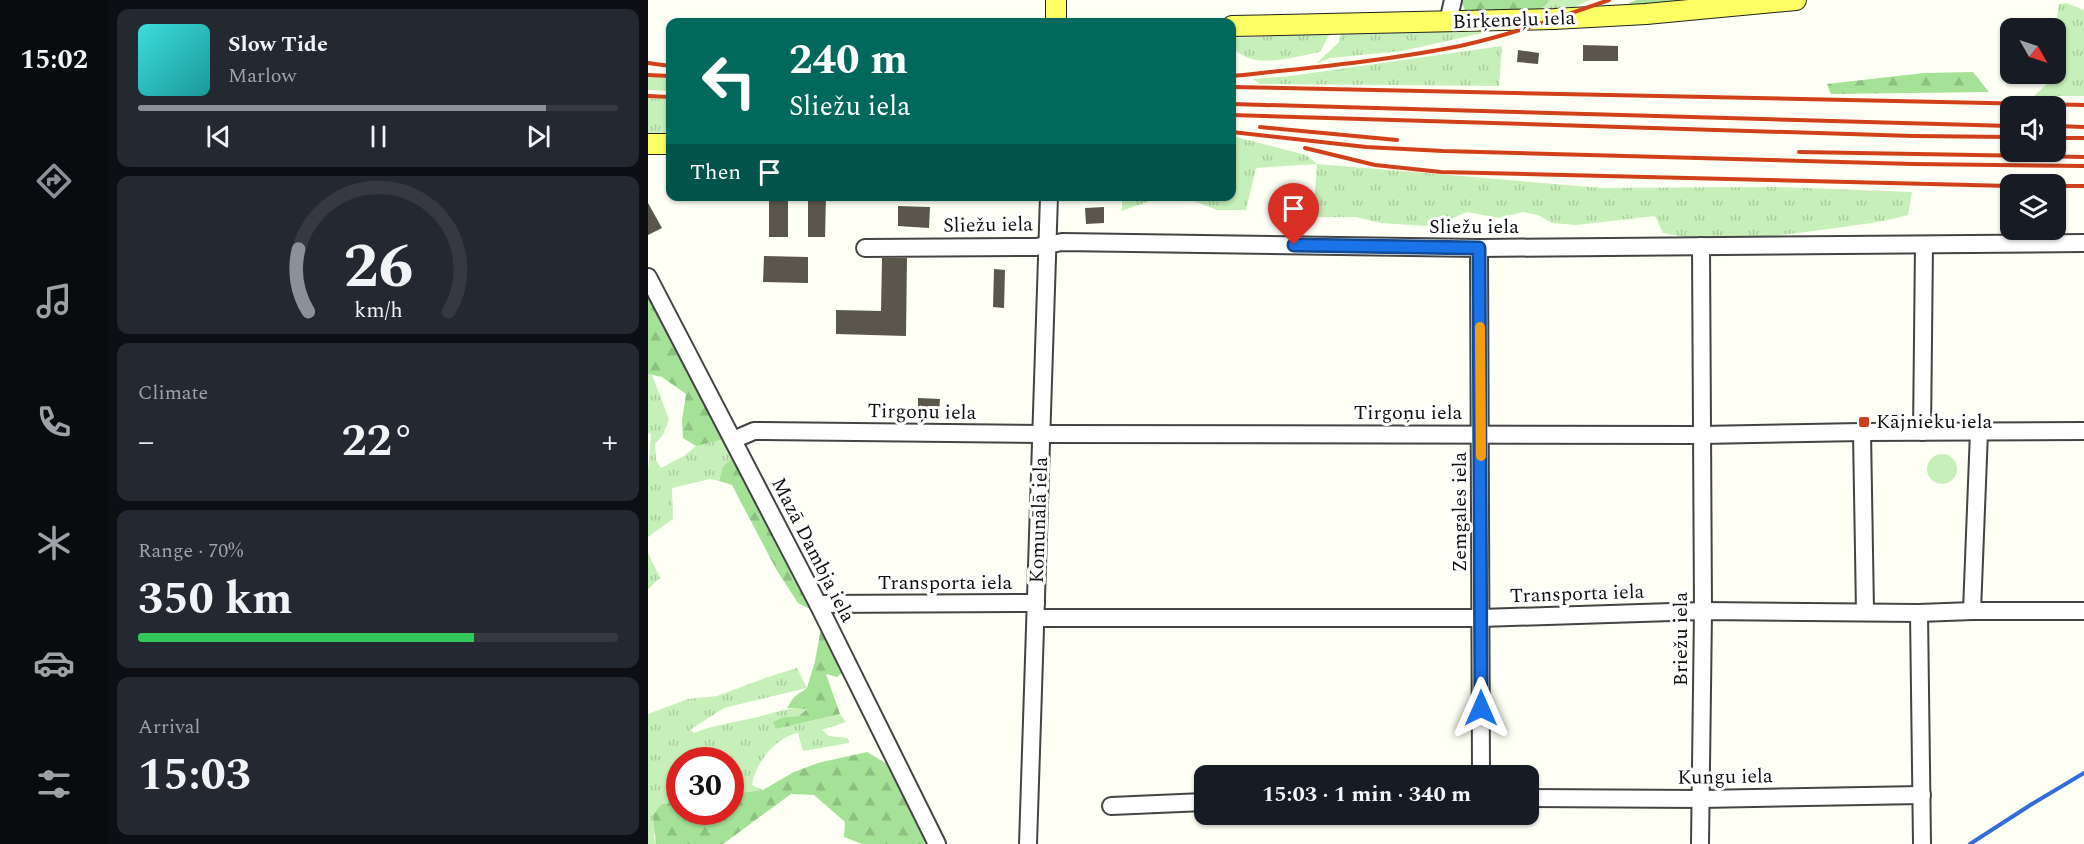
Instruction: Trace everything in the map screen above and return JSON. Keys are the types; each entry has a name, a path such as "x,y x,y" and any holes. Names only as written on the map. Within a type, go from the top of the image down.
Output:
{"main road":[{"path":"1056,0 1056,18"},
{"name":"Birķeneļu iela","path":"1236,26 1448,22 1646,14 1796,0"},
{"path":"648,144 666,144"}],"street":[{"path":"1448,22 1453,0"},
{"name":"Komunālā iela","path":"1028,844 1049,201"},
{"name":"Sliežu iela","path":"865,248 1036,247 1062,242 1479,248 2084,243"},
{"path":"1922,432 1923,244"},
{"name":"Briežu iela","path":"1700,844 1703,611 1701,246"},
{"name":"Zemgales iela","path":"1479,248 1481,765"},
{"name":"Mazā Dambja iela","path":"648,277 818,604 937,844"},
{"name":"Tirgoņu iela","path":"733,440 754,431 1701,435 2084,431"},
{"path":"1862,432 1865,611"},
{"path":"1972,610 1979,432"},
{"name":"Transporta iela","path":"818,604 1036,611 1481,618 1703,611 1918,613 1972,610 2084,611"},
{"path":"1918,613 1922,844"},
{"name":"Kungu iela","path":"1539,798 1701,799 1922,795"},
{"path":"1111,806 1194,802"}],"green space":[{"path":"1461,0 1550,0 1539,11 1491,14 1465,11"},
{"path":"1550,0 1590,0 1572,8 1539,11"},
{"path":"1637,0 1732,0 1633,7 1629,3"},
{"path":"2066,3 2084,10 2084,96 2034,96 2047,84 2066,84 2066,18 2057,18 2059,4"},
{"path":"1514,26 1402,51 1330,58 1316,64 1339,42 1341,33"},
{"path":"1329,35 1320,52 1274,60 1251,59 1241,54 1236,50 1236,38"},
{"path":"1502,46 1499,86 1260,84 1253,79 1290,76"},
{"path":"1973,72 1989,92 1831,94 1827,84 1924,73"},
{"path":"648,76 666,78 666,91 648,90"},
{"path":"648,98 666,99 666,135 648,133"},
{"path":"1236,137 1306,155 1317,164 1256,168 1246,210 1217,210 1194,201 1236,201"},
{"path":"1317,164 1602,188 1777,187 1912,192 1908,215 1864,224 1762,237 1722,239 1663,233 1655,216 1576,225 1552,223 1538,215 1523,212 1499,218 1467,212 1441,223 1424,226 1381,223 1356,217 1313,217"},
{"path":"1122,201 1149,201 1122,211"},
{"path":"648,285 729,438 696,446 683,438 682,421 686,394 662,377 648,374"},
{"path":"648,374 652,375 669,419 663,435 655,444 656,460 661,468 684,456 696,446 725,439 731,459 722,471 719,481 710,479 672,488 673,519 648,537 648,471 651,434 648,433"},
{"path":"1942,454 1953,458 1957,469 1953,480 1942,484 1931,480 1927,469 1931,458"},
{"path":"731,459 738,464 813,605 808,608 798,603 776,569 732,485 719,481 723,467"},
{"path":"648,553 660,578 648,589"},
{"path":"822,623 845,671 837,677 826,674 840,714 776,729 773,722 784,717 799,716 807,709 787,708 794,697 807,688"},
{"path":"797,668 807,688 724,708 690,730 694,733 780,711 808,708 799,716 784,717 776,729 840,714 846,722 822,730 829,736 848,738 849,743 803,751 798,733 790,735 768,752 757,768 752,785 763,790 744,792 744,747 666,747 666,803 660,804 654,837 656,844 648,844 648,714 688,699 717,696"},
{"path":"867,752 889,765 929,844 862,844 844,837 845,822 814,795 791,794 723,844 656,844 653,816 661,804 666,803 666,825 744,825 744,792 763,790 794,772 818,763"}],"building":[{"path":"1583,45 1618,46 1618,61 1583,61"},
{"path":"1518,50 1539,53 1538,64 1517,62"},
{"path":"769,201 788,201 788,237 769,237"},
{"path":"808,201 826,201 825,237 808,237"},
{"path":"648,203 662,228 648,235"},
{"path":"898,206 930,207 929,228 898,226"},
{"path":"1104,207 1104,223 1086,224 1085,208"},
{"path":"764,256 808,257 808,283 763,282"},
{"path":"882,258 907,258 906,336 836,334 836,310 881,311"},
{"path":"994,269 1005,270 1004,308 993,307"},
{"path":"918,398 940,399 939,415 918,415"}],"waterway":[{"path":"1970,844 2084,773"}],"railway":[{"path":"1236,76 1375,60 1460,46 1517,31 1609,0"},
{"path":"648,63 666,65"},
{"path":"648,75 666,76"},
{"path":"1236,87 2084,105"},
{"path":"648,96 666,97"},
{"path":"1236,104 2000,126"},
{"path":"1236,115 2000,137"},
{"path":"2066,126 2084,127"},
{"path":"1260,127 1397,140"},
{"path":"1236,132 1366,147 1443,151 1913,164 2084,166"},
{"path":"2066,138 2084,138"},
{"path":"1305,148 1375,165 1441,172 2000,186"},
{"path":"1799,152 2084,157"},
{"path":"2066,186 2084,186"}],"slow traffic":[{"path":"1480,327 1481,456"}],"place":[{"name":"Kājnieku iela","path":"1864,422"}],"route":[{"path":"1294,245 1479,248 1481,708"}]}
